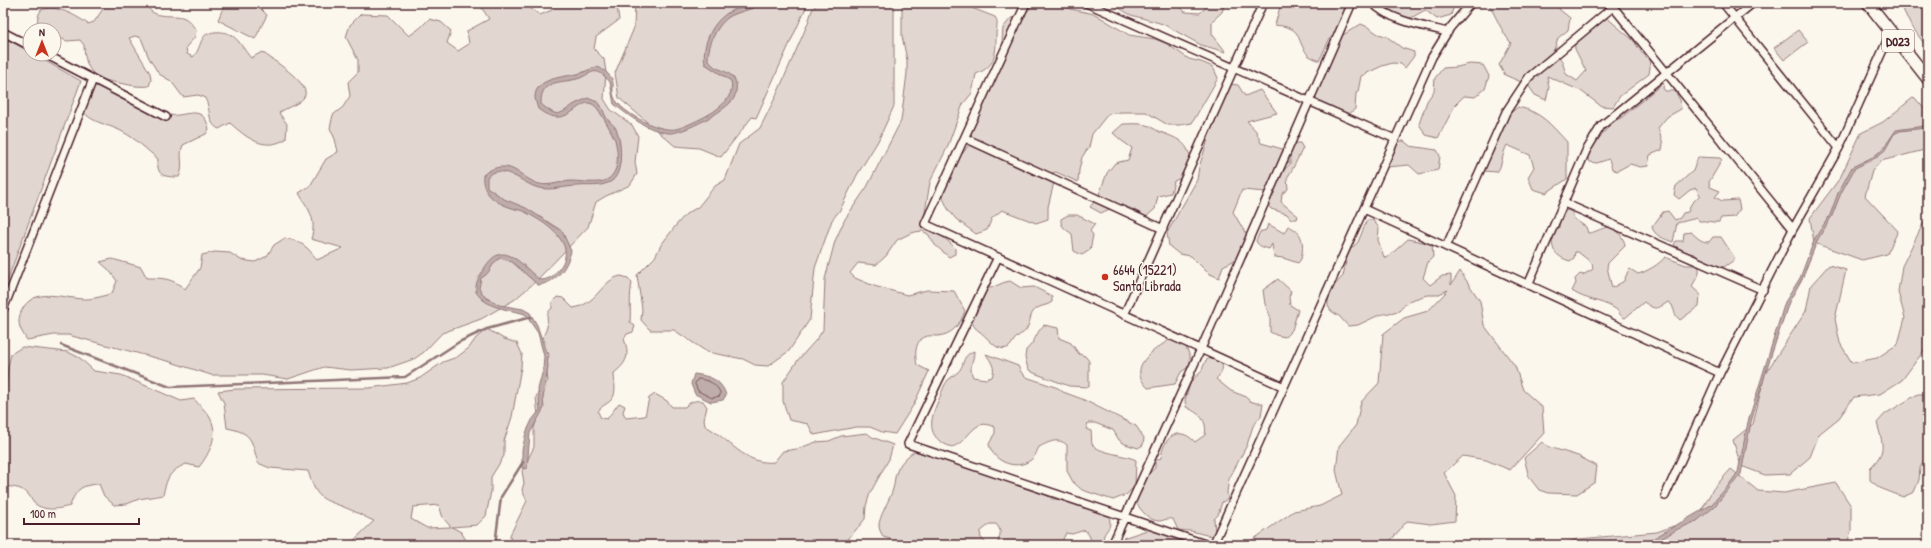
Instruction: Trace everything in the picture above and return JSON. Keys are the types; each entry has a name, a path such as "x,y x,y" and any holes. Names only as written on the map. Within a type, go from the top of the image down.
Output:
{"main road":[{"name":"D023","path":"1868,3 1928,79"}],"street":[{"path":"1026,3 925,224 1284,387"},
{"path":"1086,3 1395,139"},
{"path":"1124,315 1263,3"},
{"path":"1112,545 1201,350 1352,3"},
{"path":"1373,3 1376,7 1394,17 1448,32"},
{"path":"1213,545 1432,57 1448,32 1471,3"},
{"path":"1723,3 1839,148"},
{"path":"1528,284 1586,151 1601,126 1753,3"},
{"path":"1446,247 1506,112 1529,77 1612,5 1793,229"},
{"path":"3,32 22,42"},
{"path":"1665,496 1720,373 1793,229 1839,148 1892,32"},
{"path":"60,62 166,117"},
{"path":"3,310 93,79"},
{"path":"965,138 1162,229"},
{"path":"1564,203 1763,290"},
{"path":"1364,209 1720,373"},
{"path":"998,257 908,444 1208,545"}],"shaded area":[{"path":"107,3 119,3 127,6 130,3 147,3 152,12 156,14 182,17 190,22 196,30 195,37 186,47 187,54 193,57 204,37 214,32 227,33 232,36 240,43 251,58 262,52 281,65 296,78 305,90 305,95 301,101 279,113 287,124 286,139 278,143 263,144 249,138 230,123 219,129 212,123 204,97 198,95 183,97 171,81 159,74 149,58 141,38 135,36 129,38 150,73 151,80 149,86 131,85 100,78 90,69 85,55 84,45 80,40 67,41 62,39 62,22 38,22 38,15 41,10 53,8 65,11 88,24 94,22"},
{"path":"225,3 255,3 267,15 255,39 218,20"},
{"path":"486,3 523,3 540,15 552,10 552,3 613,3 617,6 619,20 596,37 594,49 604,59 606,72 604,99 611,110 632,125 638,136 635,162 637,174 630,185 596,202 588,227 534,283 514,300 481,319 442,333 424,352 414,359 388,368 351,370 324,367 288,379 262,375 211,375 171,362 68,335 54,335 27,340 21,330 19,320 26,303 33,298 51,295 88,299 112,293 117,281 109,270 100,262 112,259 141,267 147,278 167,279 185,289 200,268 202,255 215,252 230,253 241,260 255,262 267,256 274,245 285,238 304,245 317,260 343,248 311,239 313,225 311,215 299,193 310,186 326,159 338,152 335,139 330,128 333,115 343,107 350,96 348,82 358,72 358,60 346,37 350,25 361,14 388,15 409,36 429,19 441,22 451,31 447,43 458,51 469,44 467,31 489,19 482,8"},
{"path":"635,3 808,3 756,118 752,117 721,157 699,148 675,146 619,98 615,73 634,28"},
{"path":"818,3 894,3 894,106 878,141 857,175 840,210 832,220 815,268 810,319 789,351 768,366 755,365 743,359 707,352 674,330 650,330 641,320 642,309 637,275 655,257 661,245 686,214 698,207 715,186 725,180 739,144 760,128 777,94 808,23 812,10"},
{"path":"902,3 959,3 995,17 997,23 995,54 994,59 988,67 976,74 972,93 963,104 947,148 930,182 923,225 948,241 955,248 955,254 949,257 935,245 928,234 922,231 915,232 897,240 886,256 876,265 858,263 850,273 855,278 874,286 907,295 927,290 954,291 965,311 961,320 952,331 943,335 926,336 921,339 917,345 917,365 929,371 914,404 895,434 882,432 870,427 856,427 814,435 808,424 789,420 783,401 783,382 798,360 823,330 825,279 835,241 845,219 867,187 901,121 907,73 907,60 902,36"},
{"path":"1035,3 1057,3 1070,9 1095,14 1129,35 1155,39 1167,44 1189,59 1213,67 1218,78 1192,123 1168,125 1146,112 1121,112 1108,114 1092,134 1089,147 1082,157 1078,182 1056,172 1044,175 1054,182 1048,207 1048,219 1036,223 1002,210 992,218 987,230 976,234 956,219 948,209 943,198 943,185 953,161 963,153 970,143 974,118 994,72 1003,64 1007,52 1002,41 1003,28 1011,18 1023,16"},
{"path":"1110,3 1177,3 1185,12 1200,13 1210,3 1225,3 1222,12 1212,21 1212,34 1226,52 1201,45 1163,24 1131,15"},
{"path":"1281,3 1351,3 1349,23 1340,32 1330,38 1319,61 1308,55 1294,31 1284,26 1275,25"},
{"path":"1381,3 1455,3 1451,15 1437,19 1425,10 1411,18 1396,16"},
{"path":"1488,3 1557,3 1560,10 1570,18 1568,30 1558,38 1554,50 1562,61 1566,74 1577,81 1586,71 1575,49 1574,36 1594,26 1606,17 1634,41 1641,52 1651,61 1649,74 1620,96 1613,107 1601,106 1581,91 1547,76 1549,88 1546,100 1535,95 1528,85 1505,75 1499,65 1511,43 1504,34"},
{"path":"1900,3 1928,3 1928,49 1910,24"},
{"path":"1361,24 1378,34 1386,36 1402,48 1414,52 1414,56 1405,68 1401,64 1393,63 1382,66 1361,76 1358,92 1356,93 1355,109 1348,115 1323,106 1313,95 1338,38"},
{"path":"1798,30 1808,42 1784,60 1774,48"},
{"path":"3,37 22,48 22,62 47,62 81,81 3,292"},
{"path":"1470,64 1483,65 1489,76 1485,89 1475,97 1464,96 1455,105 1438,138 1426,135 1419,124 1427,101 1434,91 1435,78 1443,68"},
{"path":"102,82 128,92 152,108 168,115 198,113 202,116 209,129 206,134 183,145 181,153 181,173 179,177 169,177 162,174 158,169 158,159 141,144 123,132 92,119 82,110 79,104 85,93 97,83"},
{"path":"1663,83 1663,88 1665,91 1675,91 1680,100 1681,109 1667,117 1658,128 1663,144 1662,150 1650,155 1648,166 1640,167 1630,164 1617,171 1612,169 1609,159 1597,163 1590,162 1586,155 1591,146 1607,129 1611,122 1621,118"},
{"path":"1229,84 1238,85 1245,96 1260,90 1277,113 1247,121 1256,131 1261,143 1286,150 1289,162 1279,171 1266,192 1242,190 1233,212 1251,246 1246,258 1235,260 1223,266 1219,278 1208,273 1191,256 1179,254 1169,246 1167,233 1197,180 1199,167 1207,143 1211,118"},
{"path":"1914,97 1928,113 1928,149 1881,161 1872,171 1865,196 1898,231 1887,254 1862,260 1814,243 1810,218 1840,178 1861,133 1883,122"},
{"path":"1518,107 1534,112 1546,120 1567,142 1567,179 1546,193 1533,189 1528,177 1534,167 1530,155 1507,145 1499,170 1497,172 1484,171 1484,159 1508,115"},
{"path":"1123,124 1150,126 1173,137 1186,147 1191,158 1192,165 1185,176 1174,181 1171,193 1158,196 1155,209 1146,217 1134,210 1124,207 1114,208 1101,213 1090,207 1098,197 1107,173 1115,163 1128,160 1132,148 1113,133"},
{"path":"1404,141 1410,146 1437,150 1440,156 1438,170 1419,174 1409,165 1387,167 1385,164 1387,148 1392,142"},
{"path":"1296,143 1300,143 1303,148 1287,178 1288,189 1282,194 1281,202 1298,216 1297,219 1291,219 1287,214 1271,209 1267,203 1279,177 1290,164 1290,153"},
{"path":"1698,157 1720,158 1722,160 1709,182 1710,187 1720,191 1715,197 1722,201 1738,200 1740,209 1734,217 1721,218 1719,222 1699,221 1697,218 1677,223 1673,242 1657,235 1652,227 1663,212 1668,211 1675,220 1680,218 1683,213 1688,212 1691,204 1700,195 1696,188 1690,190 1679,199 1674,195 1676,186 1693,171"},
{"path":"1567,210 1572,212 1574,219 1586,227 1588,233 1608,227 1616,230 1620,234 1625,246 1608,263 1607,267 1612,288 1624,281 1630,269 1638,274 1641,273 1649,270 1665,257 1686,265 1698,265 1699,274 1692,287 1700,294 1699,306 1680,320 1676,316 1672,305 1668,302 1658,308 1653,308 1644,302 1625,318 1621,316 1614,308 1572,291 1576,283 1575,279 1580,274 1583,275 1593,269 1592,263 1578,252 1575,252 1574,258 1570,261 1564,259 1554,250 1552,241 1553,236 1555,231 1559,228 1561,215"},
{"path":"1068,215 1077,215 1095,224 1090,231 1093,235 1090,250 1082,255 1074,251 1072,234 1064,228 1061,222 1061,219"},
{"path":"1928,219 1928,345 1902,380 1880,394 1854,397 1839,418 1819,434 1810,457 1790,474 1765,475 1741,466 1733,440 1753,424 1765,374 1806,311 1811,285 1829,265 1846,270 1835,319 1840,343 1852,363 1877,358 1898,344 1905,318 1898,292 1902,266 1924,222"},
{"path":"1367,220 1373,220 1379,228 1378,240 1384,257 1387,258 1408,239 1432,244 1433,257 1428,262 1423,278 1430,285 1442,276 1451,275 1451,285 1460,271 1480,301 1484,325 1515,366 1523,390 1542,407 1544,433 1510,470 1486,460 1463,456 1444,473 1456,496 1455,521 1431,524 1407,521 1387,545 1251,545 1251,541 1294,511 1320,506 1342,495 1336,470 1339,446 1356,425 1361,402 1379,383 1383,334 1404,318 1428,311 1448,290 1437,295 1427,295 1408,301 1399,311 1379,315 1358,325 1348,326 1339,316 1331,311 1328,306 1328,301 1330,290 1343,276 1348,252 1358,242"},
{"path":"1268,224 1284,233 1288,226 1300,235 1302,240 1302,249 1301,259 1298,263 1283,258 1274,257 1272,244 1269,249 1257,243 1256,241 1260,232 1266,230"},
{"path":"1691,232 1699,239 1706,242 1709,242 1713,237 1721,237 1734,257 1734,260 1724,267 1700,261 1695,254 1687,253 1674,245 1676,241 1683,241 1684,233"},
{"path":"621,276 628,278 632,283 630,297 630,322 635,326 633,332 627,334 624,339 627,350 626,358 622,366 614,373 614,396 599,410 598,412 601,418 607,419 619,403 625,406 623,412 626,418 645,416 649,398 655,394 667,401 672,407 685,407 693,401 703,401 707,407 704,419 705,426 737,450 754,460 774,462 783,451 797,449 816,442 829,441 841,436 867,433 872,437 893,445 889,459 870,493 866,506 865,519 849,538 847,545 511,545 510,535 527,501 522,490 524,483 522,471 534,447 534,428 538,416 536,397 548,381 546,367 549,355 543,337 547,327 547,315 552,308 552,302 557,297 563,298 573,308 581,306 594,297 614,278"},
{"path":"1278,279 1291,291 1289,297 1290,305 1298,310 1292,330 1285,337 1270,332 1270,316 1265,304 1263,290"},
{"path":"1010,281 1021,288 1034,287 1052,296 1052,302 1034,311 1025,331 1016,338 1009,347 1004,349 995,346 974,327 972,322 974,311 986,289"},
{"path":"1044,325 1058,328 1059,338 1071,343 1079,354 1085,356 1089,361 1089,387 1069,386 1034,373 1028,369 1025,357 1026,350"},
{"path":"487,329 504,339 517,343 522,354 512,417 504,441 504,456 491,477 491,491 486,516 477,525 452,527 461,532 469,545 342,545 353,541 374,521 328,501 319,495 308,471 270,468 258,463 250,439 242,432 227,428 224,403 218,391 236,389 369,388 407,383 420,378 443,362 457,357 469,348 476,338","holes":["439,505 443,518 451,527 427,528 411,519 413,507"]},
{"path":"1171,339 1185,345 1190,356 1190,363 1187,368 1181,372 1175,384 1148,388 1142,380 1140,373 1141,366 1150,354"},
{"path":"22,347 68,352 80,358 94,371 121,375 181,401 194,399 209,416 214,429 214,436 207,456 199,467 186,464 176,469 168,479 163,495 139,499 127,504 114,505 104,496 99,484 88,485 80,489 70,506 47,509 34,503 25,491 3,486 3,396 6,392 8,367 11,354"},
{"path":"974,351 971,367 973,377 986,379 992,377 993,367 986,354 1018,366 1026,377 1058,388 1063,392 1082,399 1136,426 1144,438 1143,445 1138,448 1125,444 1119,440 1113,430 1095,423 1088,423 1086,429 1091,431 1092,444 1095,447 1106,452 1136,460 1135,486 1126,495 1113,500 1082,490 1073,482 1067,471 1067,445 1060,441 1050,442 1039,447 1033,458 1027,462 1014,465 1001,460 991,451 989,444 995,433 995,427 987,424 976,427 964,440 952,447 943,443 937,438 933,433 932,420 943,388 948,380 960,369 965,358"},
{"path":"1213,357 1222,364 1221,372 1216,379 1231,391 1244,396 1250,401 1263,403 1261,416 1253,426 1247,445 1229,479 1227,492 1228,499 1222,502 1218,515 1214,519 1215,532 1210,536 1191,531 1178,530 1173,519 1156,521 1148,517 1135,501 1142,490 1144,478 1155,468 1155,461 1161,458 1162,451 1168,439 1177,434 1183,434 1195,442 1205,435 1206,429 1201,417 1186,407 1185,400 1191,381 1201,372 1206,360"},
{"path":"1918,394 1924,394 1928,397 1928,413 1924,420 1928,449 1926,457 1920,468 1919,480 1914,492 1903,497 1880,488 1870,480 1870,468 1879,457 1882,447 1877,423 1885,414"},
{"path":"1542,442 1549,447 1578,456 1597,466 1595,482 1577,494 1548,493 1539,490 1529,477 1524,458"},
{"path":"915,451 922,451 1012,480 1022,486 1028,485 1036,487 1052,499 1072,499 1083,508 1098,509 1109,516 1110,520 1110,525 1104,535 1102,544 1093,545 1085,530 1072,534 1066,533 1063,539 1063,545 998,545 1000,530 996,524 990,524 980,532 981,538 988,545 894,544 890,539 883,537 879,529 879,523 882,513 892,493 898,468 904,460"},
{"path":"1731,469 1758,491 1784,493 1836,483 1851,506 1851,530 1847,545 1557,545 1579,539 1657,532 1698,517 1713,489"},
{"path":"1150,529 1176,535 1186,545 1119,545 1123,538"}],"water":[{"path":"758,3 764,3 729,17 715,33 708,54 708,60 714,66 733,77 736,85 735,95 730,103 723,109 693,126 674,133 668,133 646,126 614,104 610,82 598,72 591,72 574,80 554,83 544,89 541,104 557,114 588,98 600,104 606,117 616,129 619,137 621,152 619,168 617,175 613,180 601,185 549,189 533,186 513,175 506,173 493,173 487,177 487,187 504,199 526,208 562,231 571,251 567,263 560,274 544,284 538,285 512,262 500,258 487,274 481,278 479,288 485,297 499,305 523,309 530,313 537,325 547,355 548,367 543,399 544,408 530,433 527,469 522,468 522,450 526,433 532,420 540,410 538,389 543,370 544,356 538,333 525,314 498,308 486,302 476,292 476,285 491,259 498,255 505,254 512,257 540,280 543,280 553,276 564,261 565,252 563,244 558,236 543,223 525,212 506,206 491,197 484,187 483,175 494,168 506,167 511,168 538,184 543,185 570,181 600,182 607,180 615,171 617,152 614,137 600,112 595,106 589,103 584,104 566,115 558,117 549,115 538,109 536,103 536,91 540,86 551,80 598,67 610,76 613,81 614,97 617,102 628,112 644,122 661,128 676,129 685,126 714,112 730,93 732,85 731,81 705,64 705,49 714,27 719,20 731,11"},
{"path":"1928,121 1926,128 1900,131 1894,134 1885,150 1874,159 1855,168 1841,193 1832,216 1818,239 1802,279 1789,302 1751,422 1741,474 1714,507 1697,521 1678,529 1651,545 1642,545 1711,505 1738,472 1748,422 1785,302 1800,278 1815,238 1830,215 1838,193 1852,167 1873,157 1883,149 1896,130 1924,126"},
{"path":"694,374 709,377 718,382 726,395 723,400 711,402 695,394 691,384"}],"waterway":[{"path":"61,345 170,387 405,377 459,342 487,329 531,317"},
{"path":"495,545 501,497 523,462"}],"place":[{"name":"6644 (15221) Santa Librada","path":"1105,277"}]}
